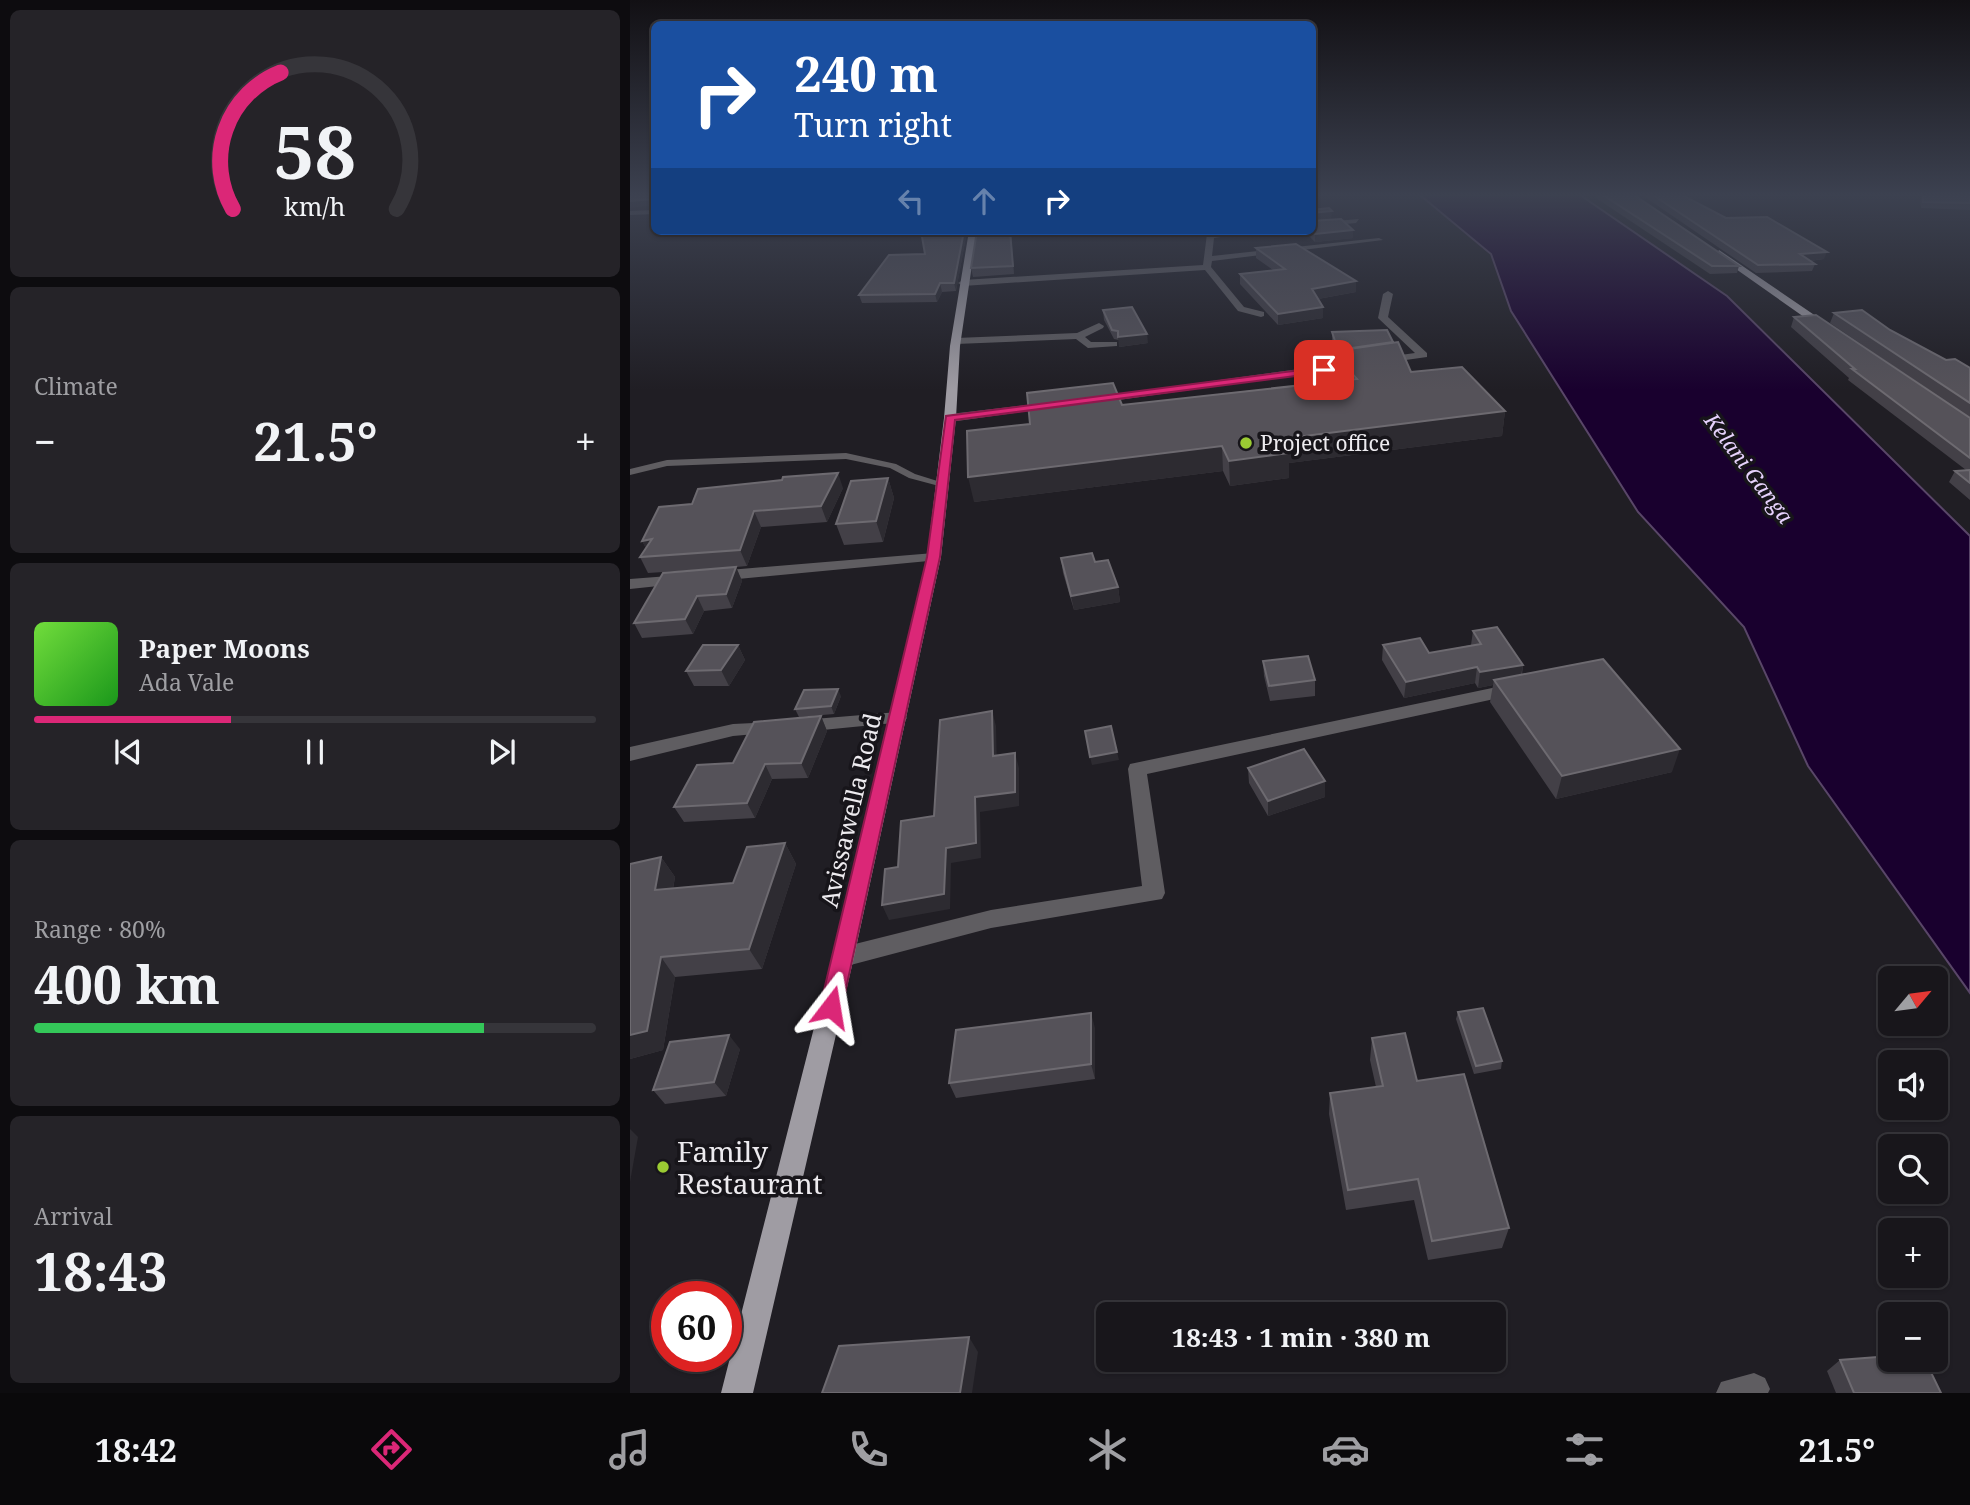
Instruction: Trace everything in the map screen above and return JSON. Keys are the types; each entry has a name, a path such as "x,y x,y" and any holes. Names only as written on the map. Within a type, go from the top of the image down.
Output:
{"main road":[{"name":"Avissawella Road","path":"737,1393 843,957 934,557 956,341 967,260"},
{"path":"1729,260 1833,332"}],"street":[{"path":"963,283 1231,260"},
{"path":"1209,263 1241,309 1261,314"},
{"path":"1082,402 1423,355 1383,318 1388,294"},
{"path":"956,341 1079,336 1099,326"},
{"path":"1079,336 1088,345 1113,344"},
{"path":"950,418 1069,403"},
{"path":"630,584 934,557"},
{"path":"843,957 990,919 1154,893 1137,769 1530,687"},
{"path":"630,754 733,730 898,718"}],"lane":[{"path":"630,472 667,463 846,456 893,466 912,476 942,484"}],"water":[{"name":"Kelani Ganga","path":"1493,260 1675,260 1727,296 1970,536 1970,993 1808,766 1744,627 1638,512 1511,311"}],"building":[{"path":"885,260 958,260 954,283 940,283 935,294 859,295"},
{"path":"972,260 1012,260 1013,266 971,268"},
{"path":"1273,260 1322,260 1356,281 1312,289 1323,307 1278,314 1240,274 1285,269"},
{"path":"1703,260 1730,260 1739,266 1712,266"},
{"path":"1751,260 1809,260 1815,264 1758,265"},
{"path":"1132,307 1147,334 1118,337 1118,331 1112,330 1103,310"},
{"path":"1862,310 1890,330 1946,360 1955,359 1970,368 1970,403 1834,313"},
{"path":"1816,315 1970,418 1970,458 1852,369 1855,369 1794,317"},
{"path":"1387,330 1393,342 1338,350 1332,332"},
{"path":"1398,342 1411,372 1462,367 1505,411 1280,439 1289,453 1229,461 1222,446 968,477 967,431 1030,424 1027,393 1113,383 1122,405 1357,379 1348,369 1342,350"},
{"path":"1970,470 1970,483 1955,471"},
{"path":"838,473 821,506 754,511 740,550 640,557 652,539 642,541 659,507 692,504 698,489 782,480 783,477"},
{"path":"888,478 876,521 836,524 851,481"},
{"path":"1092,553 1095,562 1108,560 1118,587 1071,596 1061,558"},
{"path":"736,567 726,594 697,596 685,619 634,623 663,573"},
{"path":"1497,627 1523,665 1480,672 1477,667 1406,682 1383,645 1420,638 1429,653 1481,644 1473,631"},
{"path":"703,645 738,645 721,670 686,671"},
{"path":"1308,656 1315,680 1269,686 1263,661"},
{"path":"1603,659 1680,749 1562,776 1494,680"},
{"path":"838,689 831,706 795,709 804,690"},
{"path":"992,711 993,756 1015,753 1015,792 975,797 976,843 946,848 944,894 882,905 885,869 898,867 901,821 934,816 940,720"},
{"path":"821,716 801,763 765,764 747,803 674,807 697,765 733,763 754,722"},
{"path":"1111,726 1117,752 1090,757 1085,731"},
{"path":"1304,749 1325,781 1268,801 1248,768"},
{"path":"785,843 749,949 661,957 647,1031 630,1035 630,864 661,857 655,890 733,883 747,847"},
{"path":"1483,1008 1502,1061 1476,1066 1458,1012"},
{"path":"1091,1013 1091,1064 949,1083 956,1030"},
{"path":"1405,1033 1417,1081 1464,1074 1509,1228 1432,1241 1418,1179 1348,1190 1330,1093 1383,1086 1372,1038"},
{"path":"729,1035 714,1082 653,1090 670,1042"},
{"path":"969,1337 960,1393 822,1393 839,1346"},
{"path":"1878,1357 1878,1372 1931,1372 1941,1393 1854,1393 1840,1360"}],"place":[{"name":"Project office","path":"1246,443"},
{"name":"Family Restaurant","path":"663,1167"}],"route":[{"path":"831,1007 934,557 950,418 1324,370"}]}
